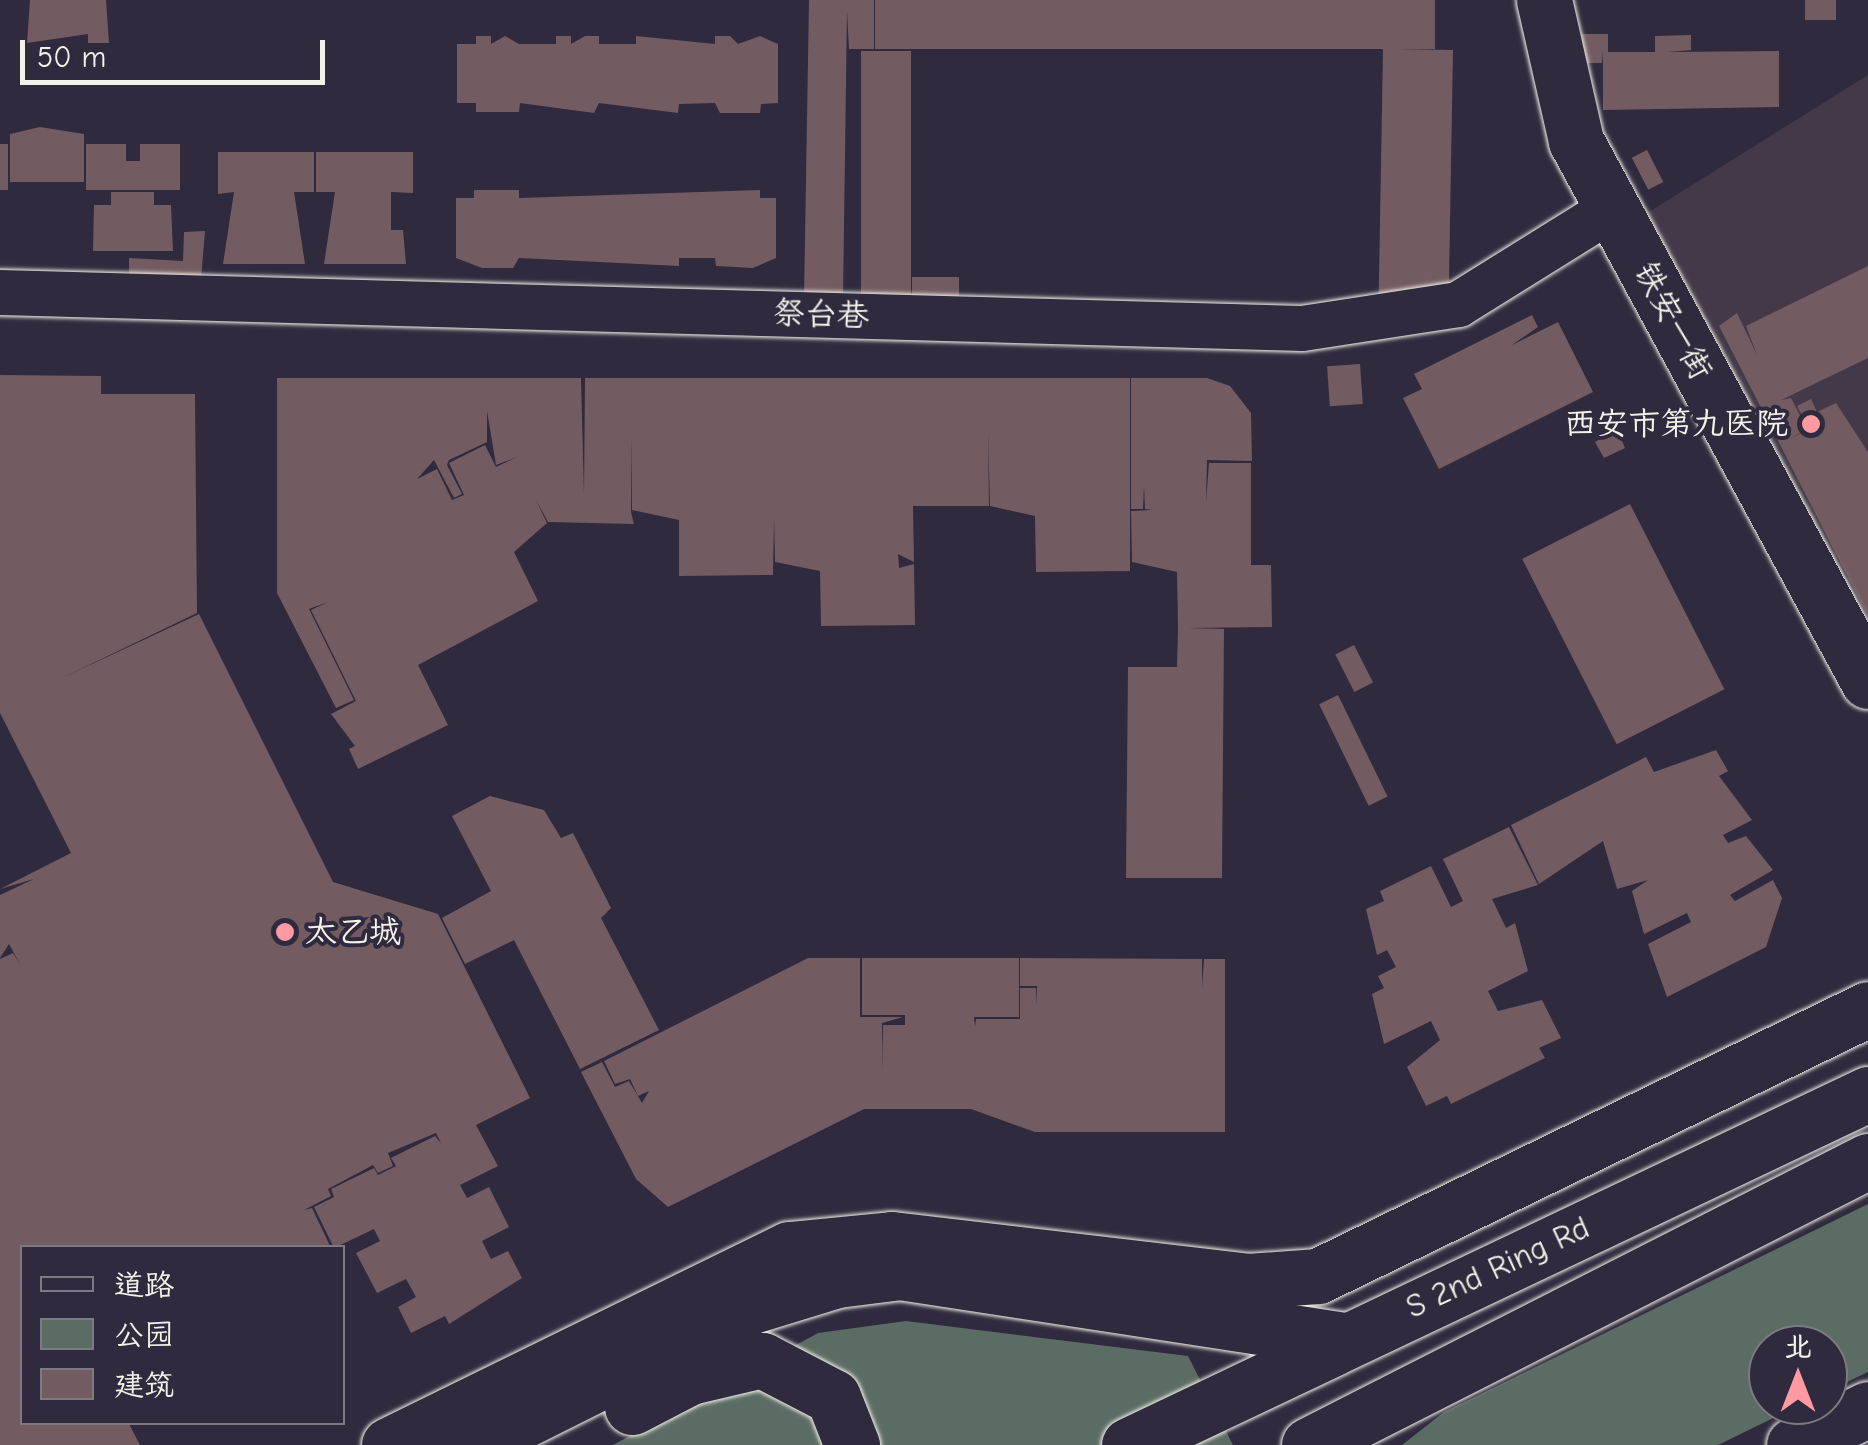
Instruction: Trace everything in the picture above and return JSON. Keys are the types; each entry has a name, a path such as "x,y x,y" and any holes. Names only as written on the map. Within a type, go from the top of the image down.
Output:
{"main road":[{"name":"铁安一街","path":"1544,0 1576,141 1868,681"},
{"path":"389,1445 789,1249 892,1239 1248,1281 1318,1276 1868,1010"},
{"name":"S 2nd Ring Rd","path":"1129,1445 1868,1094"},
{"path":"1309,1445 1379,1425 1868,1161"},
{"path":"474,1445 749,1306 837,1280 900,1272 1344,1340"},
{"path":"558,1445 690,1377 762,1360 833,1397 852,1445"},
{"path":"1794,1445 1868,1408"}],"street":[{"name":"祭台巷","path":"0,292 1302,328 1458,304 1612,208"}],"shaded area":[{"name":"西安市第九医院","path":"1868,75 1868,630 1641,217"}],"green space":[{"path":"1868,1204 1868,1372 1848,1382 1848,1325 1748,1325 1748,1425 1759,1425 1718,1445 1402,1445 1444,1412"},
{"path":"906,1321 1188,1356 1233,1445 613,1445 818,1333"}],"building":[{"path":"30,0 106,0 109,43 88,43 88,34 27,43"},
{"path":"809,0 874,0 874,49 849,49 847,11 843,298 804,297"},
{"path":"875,0 1435,0 1435,49 875,49"},
{"path":"1805,0 1836,0 1836,20 1805,20"},
{"path":"1582,34 1608,34 1608,52 1655,52 1655,36 1691,35 1691,50 1668,52 1779,51 1779,107 1603,110 1603,51 1602,63 1582,63"},
{"path":"476,36 491,36 491,44 505,36 519,44 556,44 556,36 571,36 571,44 585,36 599,36 599,44 636,44 636,36 715,44 715,36 730,36 738,44 760,36 778,44 778,103 761,104 760,113 720,113 715,103 679,104 678,113 599,103 594,113 520,103 519,112 476,112 476,103 457,103 457,44 476,44"},
{"path":"1383,49 1453,50 1449,297 1379,296"},
{"path":"861,51 911,51 911,299 861,299"},
{"path":"40,127 84,134 84,182 10,182 10,134"},
{"path":"0,144 8,144 8,190 0,190"},
{"path":"86,144 126,144 126,161 140,161 140,144 180,144 180,190 86,190"},
{"path":"1647,150 1663,182 1648,190 1632,158"},
{"path":"218,152 314,152 314,192 294,192 305,264 223,264 234,192 218,194"},
{"path":"316,152 413,152 413,193 391,192 391,230 403,230 406,264 324,264 335,192 316,192"},
{"path":"474,190 519,190 519,198 760,190 760,198 776,198 776,258 753,268 716,266 715,258 679,258 679,266 519,258 513,268 482,268 456,258 456,198 474,198"},
{"path":"111,192 154,192 154,205 171,205 173,251 93,251 94,205 111,205"},
{"path":"205,231 201,280 129,277 129,258 183,261 184,232"},
{"path":"1868,266 1868,358 1781,400 1791,398 1807,429 1788,440 1809,429 1797,406 1811,399 1817,412 1836,403 1868,452 1868,616 1719,326 1737,313 1757,355 1746,326"},
{"path":"912,277 959,277 959,300 912,300"},
{"path":"1532,315 1538,327 1512,345 1558,322 1593,392 1439,469 1403,398 1422,389 1414,374"},
{"path":"1360,364 1363,404 1330,406 1327,366"},
{"name":"太乙城","path":"0,375 101,376 101,394 195,394 197,613 62,678 199,614 333,882 438,914 530,1098 476,1125 498,1166 460,1185 467,1198 489,1187 509,1227 482,1241 491,1259 508,1251 522,1278 449,1324 445,1316 411,1333 398,1307 416,1297 406,1279 377,1293 356,1253 380,1241 374,1229 333,1245 314,1207 334,1197 331,1189 374,1168 378,1175 396,1166 391,1158 435,1136 441,1143 436,1133 388,1153 393,1166 378,1173 373,1165 328,1189 331,1196 304,1210 312,1208 330,1245 20,1245 20,1425 130,1425 140,1445 0,1445 0,959 13,953 20,964 9,944 0,958 0,895 34,879 0,889 71,853 0,713"},
{"path":"277,378 581,378 584,494 585,378 1130,378 1130,571 1036,572 1035,516 990,506 988,432 989,506 913,506 914,562 898,554 899,568 914,564 915,625 821,626 820,571 775,562 774,518 773,575 679,576 679,520 632,510 631,437 631,512 634,524 548,522 536,500 547,523 514,552 538,601 418,665 448,725 358,769 349,749 355,746 331,714 356,701 311,610 328,602 309,609 354,700 336,708 277,593","holes":["487,411 496,465 517,457 496,467 485,445 449,463 464,495 452,500 437,469 417,479 434,460 454,498 462,494 447,465 449,460 487,442"]},
{"path":"1131,378 1207,378 1230,386 1251,413 1252,461 1207,460 1206,502 1209,463 1251,463 1251,565 1271,565 1272,627 1188,628 1224,629 1222,878 1126,878 1128,667 1177,667 1178,628 1177,572 1132,562 1131,511 1152,510 1145,509 1144,486 1143,509 1131,509"},
{"path":"1617,429 1625,448 1604,458 1595,442"},
{"path":"1630,504 1724,689 1617,744 1522,559"},
{"path":"1354,645 1373,682 1354,692 1335,655"},
{"path":"1338,695 1388,797 1369,806 1319,704"},
{"path":"1716,750 1728,771 1719,776 1752,820 1723,835 1728,843 1746,836 1773,870 1730,895 1735,901 1773,880 1782,898 1766,947 1667,997 1648,944 1691,922 1687,913 1644,934 1632,891 1648,880 1617,889 1603,841 1539,884 1511,825 1646,757 1654,772"},
{"path":"490,796 544,810 561,838 573,833 611,908 601,918 659,1030 580,1069 514,940 465,964 442,918 491,891 452,816"},
{"path":"1509,827 1538,885 1492,899 1506,928 1515,923 1528,971 1488,991 1498,1011 1542,1000 1561,1038 1539,1048 1545,1058 1451,1104 1447,1096 1426,1106 1407,1067 1440,1040 1431,1021 1384,1044 1372,994 1384,988 1378,976 1396,967 1387,950 1377,955 1366,909 1384,901 1380,891 1431,866 1451,907 1463,901 1443,859"},
{"path":"808,958 860,958 860,1017 903,1017 882,1023 882,1070 883,1025 905,1025 905,1015 862,1015 862,958 1019,958 1019,1017 974,1017 975,1027 976,1019 1020,1019 1020,988 1036,988 1037,1005 1037,986 1020,986 1020,958 1202,959 1202,988 1204,959 1225,959 1225,1132 1035,1132 971,1109 864,1109 668,1207 636,1179 581,1072 602,1062 615,1087 629,1081 642,1103 649,1091 638,1096 630,1079 615,1084 604,1061"}],"place":[{"name":"西安市第九医院","path":"1811,424"},
{"name":"太乙城","path":"285,932"}]}
